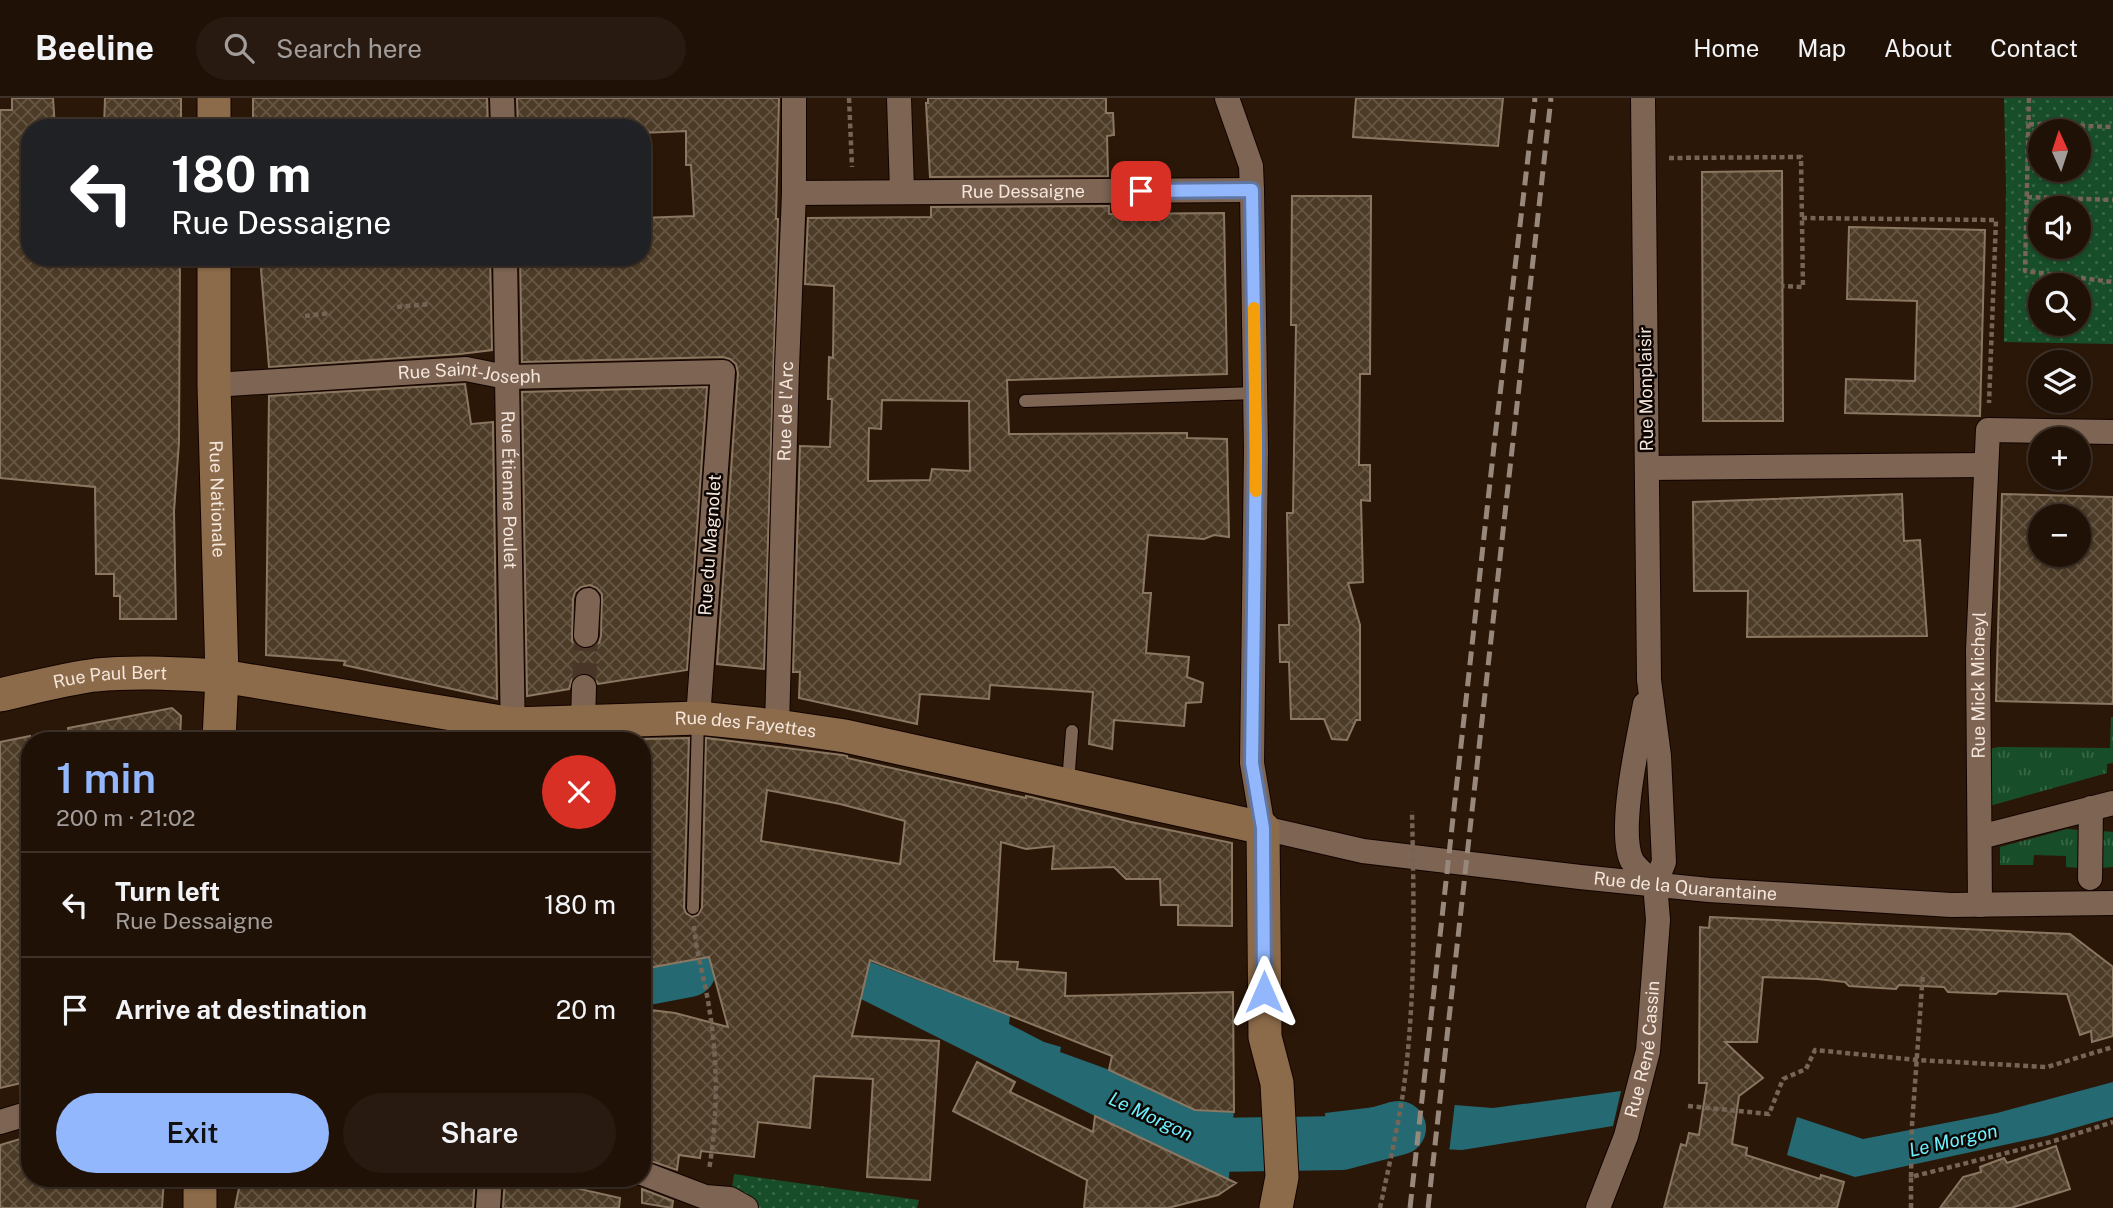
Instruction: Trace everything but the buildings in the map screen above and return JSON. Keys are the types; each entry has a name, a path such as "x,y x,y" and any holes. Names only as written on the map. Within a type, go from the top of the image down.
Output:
{"street":[{"path":"214,98 214,119"},
{"path":"502,98 503,119"},
{"name":"Rue de l'Arc","path":"777,726 794,193 794,98"},
{"path":"899,98 902,191"},
{"path":"1227,98 1251,166 1255,393 1252,763 1263,828 1265,1037 1277,1083 1279,1193"},
{"name":"Rue Monplaisir","path":"1643,98 1649,680 1660,756 1664,862 1655,884 1632,860 1627,830 1627,811 1649,680"},
{"name":"Rue Dessaigne","path":"794,193 1252,190"},
{"name":"Rue Nationale","path":"214,266 214,385 222,676 219,732"},
{"name":"Rue Étienne Poulet","path":"505,266 513,732"},
{"name":"Rue Saint-Joseph","path":"214,385 466,369 506,377 723,372"},
{"name":"Rue du Magnolet","path":"698,718 723,372"},
{"path":"1988,430 2113,432"},
{"name":"Rue Mick Micheyl","path":"1980,905 1979,650 1988,430"},
{"path":"1648,468 1986,465"},
{"path":"586,635 588,600"},
{"name":"Rue Paul Bert","path":"0,695 93,675 135,672 222,676"},
{"name":"Rue des Fayettes","path":"222,676 513,732 583,721 698,718 777,726 845,736 1263,828"},
{"path":"583,721 584,687"},
{"path":"1980,837 2102,806 2090,878"},
{"name":"Rue de la Quarantaine","path":"1263,828 1363,851 1709,890 1903,903 2113,903"},
{"name":"Rue René Cassin","path":"1598,1208 1626,1136 1648,1051 1657,929 1655,884"},
{"path":"0,1122 21,1116"},
{"path":"651,1176 705,1197 738,1203"},
{"path":"200,1187 200,1208"},
{"path":"488,1208 489,1187"}],"lane":[{"path":"1025,401 1255,393"},
{"path":"692,908 698,718"},
{"path":"1068,784 1072,731"}],"path":[{"path":"849,98 852,170"},
{"path":"2029,98 2029,119"},
{"path":"2091,126 2113,127"},
{"path":"1644,159 1801,158 1804,287 1782,286"},
{"path":"2028,160 2025,271 2113,282"},
{"path":"2027,197 2113,200"},
{"path":"1802,218 1996,220 1988,430"},
{"path":"397,307 431,304"},
{"path":"305,316 331,313"},
{"path":"1380,1208 1403,1092 1408,1037 1413,952 1412,811"},
{"path":"695,936 711,1017 716,1098 715,1133 705,1197"},
{"path":"1911,1208 1912,1125 1923,973"},
{"path":"1688,1107 1769,1114 1783,1079 1806,1069 1815,1050 1917,1060 2047,1067 2113,1047"},
{"path":"1911,1177 2053,1141 2113,1122"}],"green space":[{"path":"2004,98 2113,98 2113,344 2004,342"},
{"path":"2111,717 2113,763 2107,764 2107,773 1986,807 1986,750 1998,747 2110,748"},
{"path":"2067,829 2079,830 2079,868 2066,867 2066,856 2034,855 2033,865 2000,865 2000,847"},
{"path":"2102,831 2113,832 2113,867 2101,868"},
{"path":"734,1174 919,1200 917,1208 729,1208"}],"water":[{"path":"827,945 1010,1016 1009,1024 1044,1042 1061,1047 1060,1052 1107,1069 1195,1110 1234,1112 1229,1180 833,985"},
{"path":"2113,1082 2113,1117 2046,1136 1855,1177 1787,1155 1797,1117 1863,1139 1997,1113"},
{"path":"1621,1091 1613,1126 1462,1150 1395,1147 1377,1149 1376,1152 1327,1169 1325,1113 1403,1101 1493,1108"}],"pier":[{"path":"1396,1098 1455,1102 1449,1153 1404,1151 1408,1110 1400,1151 1387,1152"},
{"path":"1234,1112 1238,1112 1232,1180 1229,1180"},
{"path":"1322,1113 1325,1113 1327,1169 1323,1169"}],"waterway":[{"name":"Le Morgon","path":"651,977 689,970"},
{"name":"Le Morgon","path":"1163,1123 1216,1145 1342,1143 1399,1128"}],"tunnel":[{"path":"584,687 586,635"}],"railway":[{"path":"1410,1208 1535,98"},
{"path":"1428,1208 1551,98"}],"slow traffic":[{"path":"1254,308 1256,491"}],"route":[{"path":"1141,191 1252,190 1256,450 1252,763 1263,828 1264,992"}]}
